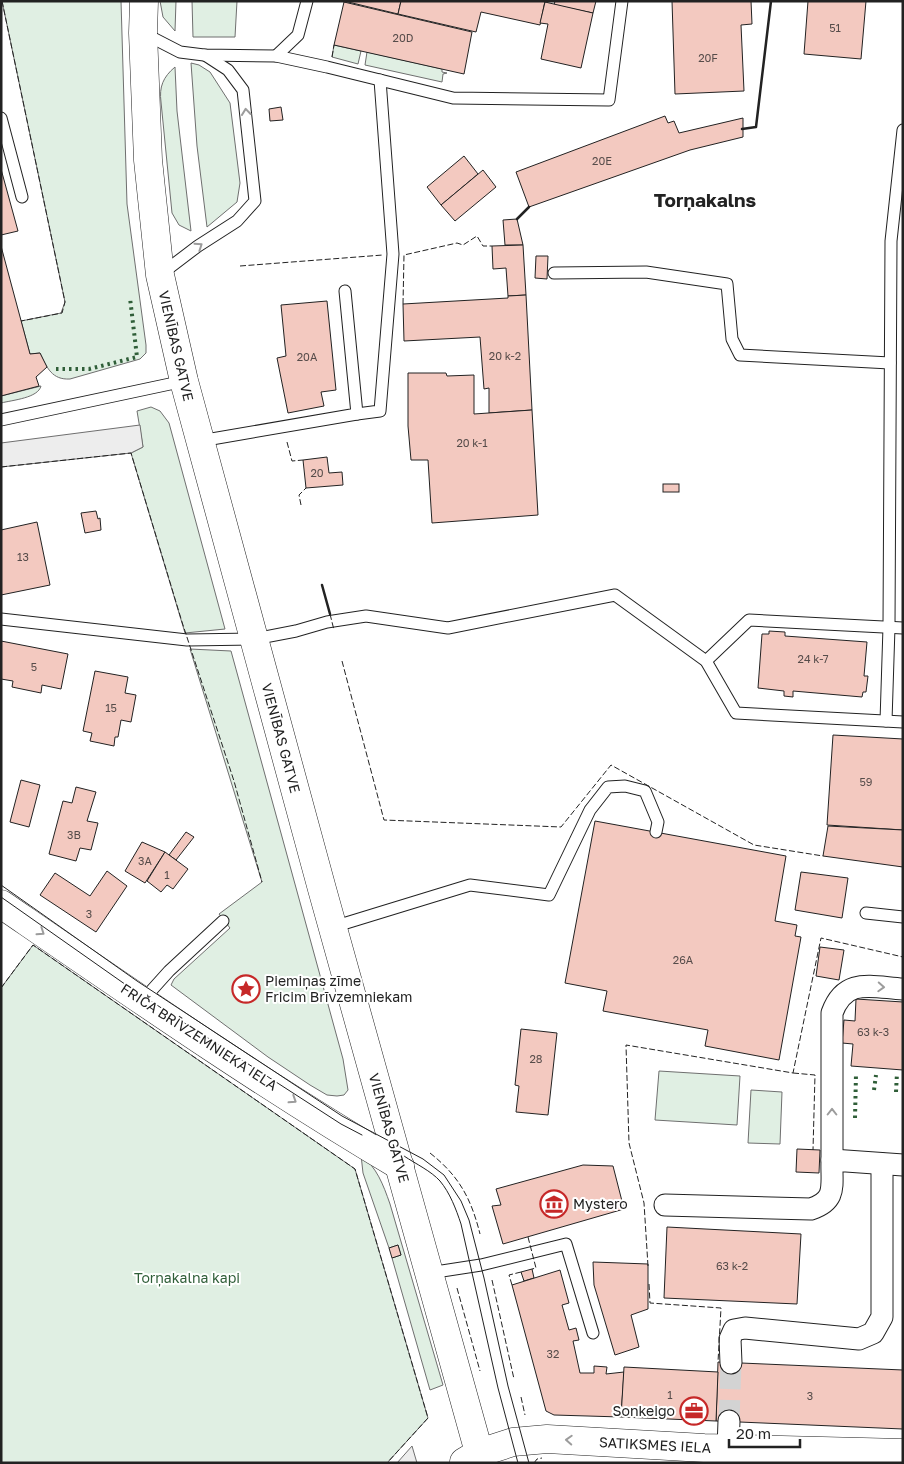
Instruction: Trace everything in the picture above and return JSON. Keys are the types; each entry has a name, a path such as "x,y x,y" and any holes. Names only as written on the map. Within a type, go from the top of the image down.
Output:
{"main road":[{"name":"VIENĪBAS GATVE","path":"144,1 143,33 148,160 160,275 184,381 430,1274 475,1460"},
{"name":"FRIČA BRĪVZEMNIEKA IELA","path":"1,904 142,1001 338,1130 400,1166"},
{"name":"SATIKSMES IELA","path":"475,1460 512,1442 547,1439 728,1448 820,1457 869,1458 903,1453"}],"street":[{"path":"665,1205 811,1209 823,1205 831,1195 832,1012 836,1000 846,991 856,986 903,989"},
{"path":"731,1362 730,1339 734,1330 744,1328 859,1339 873,1333 882,1317 892,1165 832,1160"},
{"path":"728,1448 729,1421"}],"lane":[{"path":"276,56 298,35 308,1"},
{"path":"143,33 180,52 276,56 453,98 609,100 622,1"},
{"path":"160,275 198,246 237,221 255,201 244,90 228,70 204,54"},
{"path":"200,441 380,411 393,254 380,80"},
{"path":"1,118 22,197"},
{"path":"886,721 889,627 891,241 903,130"},
{"path":"554,273 646,272 727,284 732,339 740,355 890,363"},
{"path":"345,291 357,414"},
{"path":"1,420 184,381"},
{"path":"1,619 187,640 254,639 296,631 327,622 366,616 448,628 615,595 706,661 736,713 903,722"},
{"path":"706,661 750,620 903,628"},
{"path":"333,927 470,885 549,895 590,810 608,787 625,786 645,791 658,822 656,832"},
{"path":"866,914 903,918"},
{"path":"142,1001 169,971 223,921"},
{"path":"430,1274 481,1265 566,1244 593,1333"}],"green space":[{"path":"2,1 121,1 127,204 146,353 140,359 70,379 54,375 40,353 30,354 21,321 61,313 65,302"},
{"path":"160,1 176,1 175,31 163,17"},
{"path":"192,1 237,1 235,37 193,37"},
{"path":"334,45 361,51 358,64 332,57"},
{"path":"367,52 442,69 442,72 447,73 443,74 442,82 365,65"},
{"path":"191,63 199,65 210,72 230,103 240,183 237,202 207,227 197,146"},
{"path":"175,67 177,111 191,231 179,225 172,213 161,102 163,83 167,75"},
{"path":"41,386 39,390 30,396 1,403 1,396"},
{"path":"151,407 160,411 169,423 225,629 185,633 131,453 143,447 137,411"},
{"path":"190,649 231,651 343,1059 348,1090 344,1095 327,1095 310,1085 268,1057 171,985 174,979 230,928 219,914 262,882"},
{"name":"Torņakalna kapi","path":"33,945 355,1169 428,1418 387,1463 1,1463 1,988"},
{"path":"659,1071 740,1076 737,1125 655,1120"},
{"path":"751,1090 782,1092 780,1144 748,1143"},
{"path":"361,1155 379,1177 390,1204 443,1385 430,1390 392,1258 401,1255 398,1245 389,1248 363,1173"}],"shaded area":[{"path":"140,425 143,447 131,453 1,467 1,443"},
{"path":"412,1446 417,1463 397,1463"}],"building":[{"path":"344,1 401,1 398,14"},
{"path":"401,1 545,1 540,25 481,12 476,32 398,14"},
{"path":"555,1 596,1 593,13 554,5"},
{"path":"672,1 751,1 752,24 741,25 744,91 675,94"},
{"path":"808,1 866,1 861,59 804,54"},
{"path":"344,2 472,32 464,74 334,45"},
{"path":"545,2 593,13 581,68 541,59 548,24 540,23"},
{"path":"281,107 283,120 270,121 269,109"},
{"path":"665,116 668,123 674,121 679,133 743,118 743,137 690,150 529,207 516,172"},
{"path":"464,156 478,174 441,205 427,187"},
{"path":"1,169 18,231 1,235"},
{"path":"483,170 496,187 455,221 441,205"},
{"path":"517,219 523,245 505,245 503,220"},
{"path":"523,245 526,295 508,296 506,268 493,269 492,246"},
{"path":"1,246 30,354 40,353 47,367 36,377 39,386 1,396"},
{"path":"536,256 548,256 547,279 535,278"},
{"path":"526,295 532,410 489,413 489,388 484,389 480,337 404,341 403,304 508,298 508,296"},
{"path":"327,301 336,390 321,392 324,406 288,413 277,358 286,356 281,305"},
{"path":"408,373 446,373 447,376 474,375 474,414 532,410 538,515 432,523 428,460 411,460 408,426"},
{"path":"327,457 329,473 342,472 343,485 306,488 303,460"},
{"path":"663,484 679,484 679,492 663,492"},
{"path":"96,511 98,519 100,518 101,530 85,533 81,513"},
{"path":"37,522 50,585 1,595 1,530"},
{"path":"769,631 785,632 785,636 867,642 864,676 868,676 866,692 863,692 862,697 793,691 793,697 784,696 784,691 758,688 762,634 769,634"},
{"path":"1,641 68,654 61,689 42,685 41,693 12,687 13,681 1,679"},
{"path":"95,671 128,677 125,693 136,695 131,722 121,720 118,737 115,737 114,746 90,741 92,733 83,731"},
{"path":"833,735 903,739 903,830 827,825"},
{"path":"21,780 40,785 29,827 10,822"},
{"path":"76,787 96,792 87,821 98,823 91,850 80,848 76,861 49,854 63,801 72,803"},
{"path":"595,821 786,856 775,921 797,925 795,936 801,937 779,1060 705,1046 708,1030 603,1011 607,991 565,983"},
{"path":"828,826 903,830 903,867 823,856"},
{"path":"186,832 194,837 176,860 169,855"},
{"path":"142,842 165,852 145,883 125,871"},
{"path":"165,852 188,869 173,889 167,885 161,892 147,881"},
{"path":"107,871 127,886 96,932 40,895 55,873 90,896"},
{"path":"801,872 848,878 842,918 795,910"},
{"path":"820,947 844,950 839,980 816,976"},
{"path":"856,999 903,1002 903,1070 851,1066 853,1044 842,1043 844,1020 855,1021"},
{"path":"521,1029 557,1033 548,1115 516,1112 519,1086 515,1085"},
{"path":"797,1149 820,1150 819,1173 796,1172"},
{"path":"583,1165 613,1166 624,1209 503,1244 492,1206 501,1205 496,1189"},
{"path":"667,1227 801,1234 797,1304 664,1298"},
{"path":"398,1245 401,1255 392,1258 389,1248"},
{"path":"593,1262 648,1264 648,1309 631,1315 639,1347 615,1355 594,1285"},
{"path":"532,1269 534,1278 524,1281 521,1272"},
{"path":"560,1270 569,1303 562,1305 569,1330 576,1328 579,1340 573,1341 580,1373 594,1373 594,1366 607,1367 606,1374 624,1372 621,1417 554,1415 546,1411 512,1285"},
{"path":"718,1362 903,1370 903,1429 716,1421"},
{"path":"624,1367 718,1372 716,1421 621,1417"}],"tunnel":[{"path":"729,1421 731,1363"}],"tram line":[{"path":"1,885 137,981 342,1116 423,1159 444,1175 461,1201 469,1220 508,1386 529,1463"},
{"path":"1,897 129,987 341,1124 362,1135"},
{"path":"404,1156 440,1181 450,1196 457,1213 498,1388 518,1463"}],"hedge":[{"path":"56,369 89,369 137,357 130,298"},
{"path":"896,1092 897,1073"},
{"path":"855,1118 856,1074"},
{"path":"874,1090 876,1075"}],"fence":[{"path":"2,1 65,302 62,313 21,321"},
{"path":"332,57 334,45"},
{"path":"403,304 404,255 457,243 463,245 477,236 483,246 492,246"},
{"path":"240,266 383,255"},
{"path":"287,442 292,461 303,460"},
{"path":"1,467 131,453 182,622 234,781 262,882"},
{"path":"301,505 299,495 306,488"},
{"path":"330,614 334,630"},
{"path":"342,661 384,820 561,827 611,765 754,845 823,856"},
{"path":"648,1266 644,1203 629,1143 626,1045 793,1073 821,938 903,957"},
{"path":"1,988 33,945 355,1169 428,1418 387,1463"},
{"path":"793,1073 815,1075 813,1150"},
{"path":"430,1153 456,1179 468,1199 480,1234"},
{"path":"528,1237 536,1268 532,1269"},
{"path":"512,1285 509,1275 521,1272"},
{"path":"492,1280 514,1379"},
{"path":"649,1284 650,1303 721,1308 718,1362"},
{"path":"457,1288 480,1371"},
{"path":"521,1397 525,1415"},
{"path":"534,1463 537,1459 542,1458"}],"wall":[{"path":"742,129 756,127 771,1"},
{"path":"517,219 529,207"},
{"path":"322,585 330,614"}],"place":[{"name":"Piemiņas zīme Fricim Brīvzemniekam","path":"246,989"},
{"name":"Mystero","path":"554,1204"},
{"name":"Sonkeigo","path":"694,1411"}],"district":[{"name":"Torņakalns","path":"705,200"}]}
